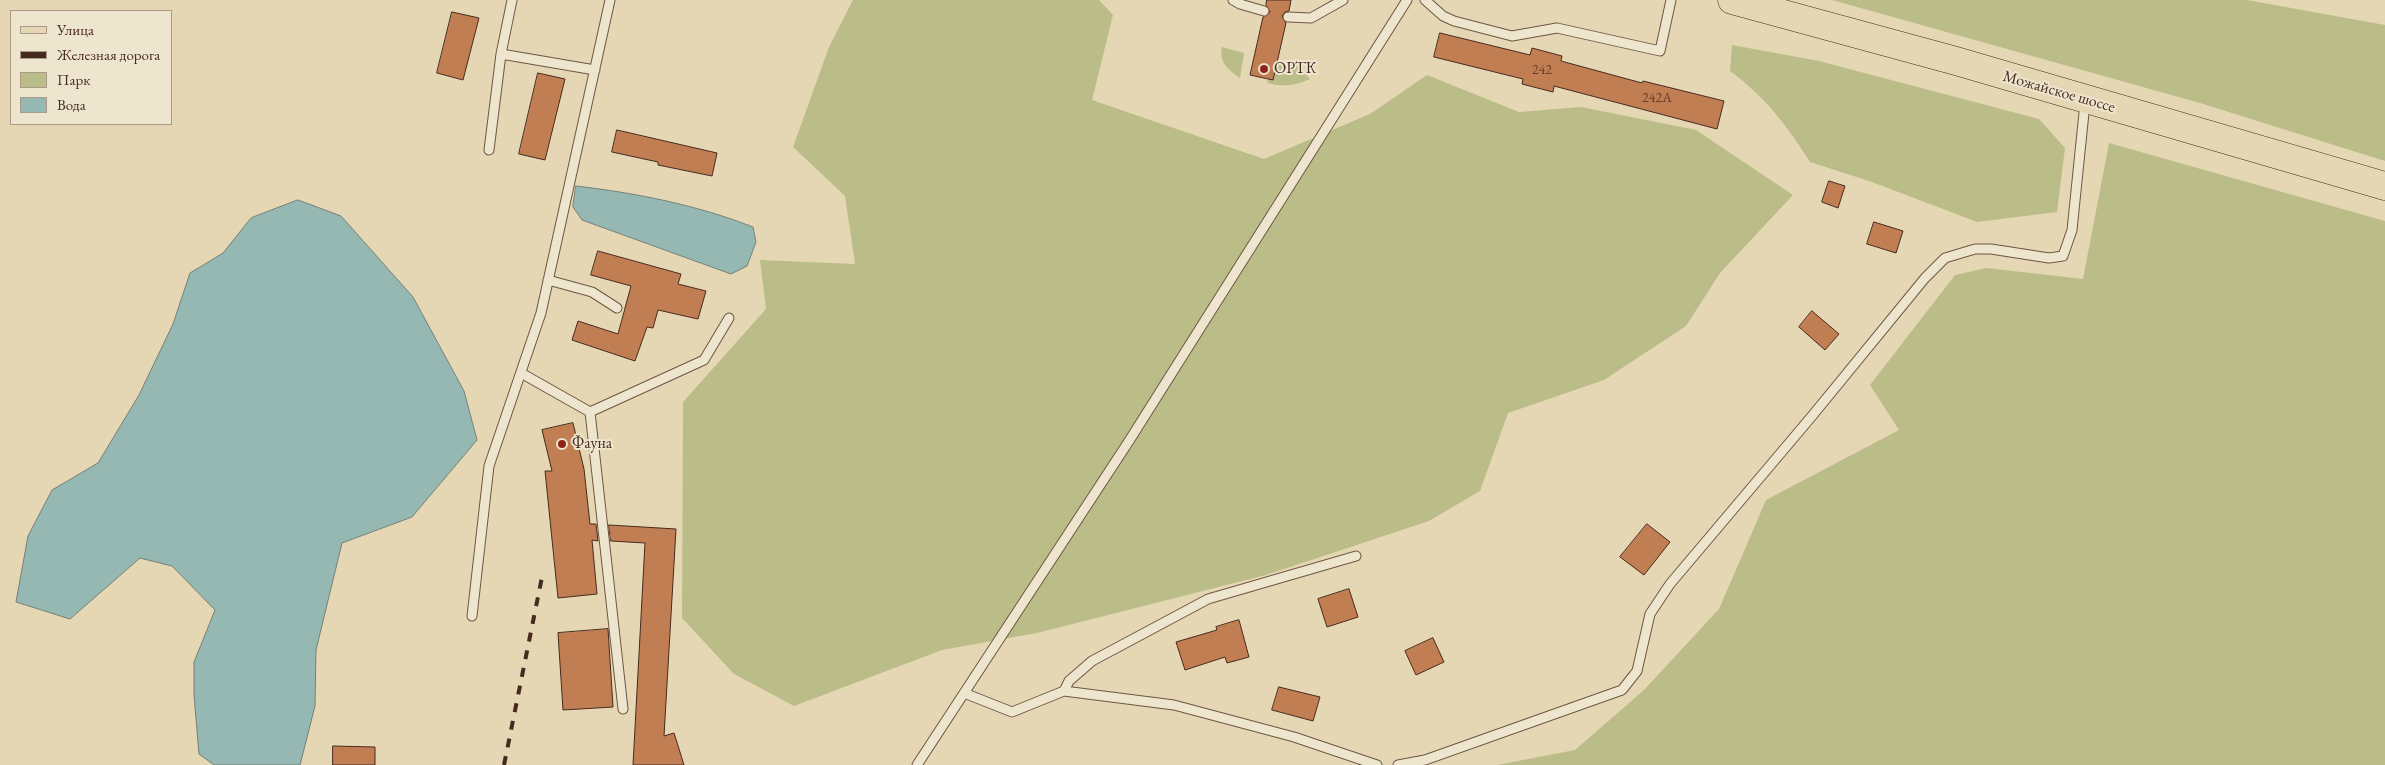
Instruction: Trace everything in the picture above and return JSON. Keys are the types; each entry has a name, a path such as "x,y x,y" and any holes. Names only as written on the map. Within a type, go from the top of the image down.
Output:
{"main road":[{"name":"Можайское шоссе","path":"1732,0 1937,56 2385,186"}],"lane":[{"path":"489,150 501,54 512,0"},
{"path":"472,616 488,466 541,313 610,0"},
{"path":"1233,0 1264,11"},
{"path":"1288,17 1311,18 1343,0"},
{"path":"917,765 1129,440 1407,0"},
{"path":"1426,0 1443,16 1454,22 1512,36 1557,28 1660,52 1672,0"},
{"path":"501,54 595,70"},
{"path":"1398,765 1425,760 1622,690 1638,671 1650,614 1670,584 1925,278 1945,258 1975,249 1991,249 2049,258 2063,256 2072,230 2085,100"},
{"path":"548,280 592,292 617,308"},
{"path":"590,412 704,360 729,318"},
{"path":"521,373 590,412"},
{"path":"590,412 623,709"},
{"path":"1064,690 1069,681 1092,661 1208,599 1356,556"},
{"path":"964,693 1012,712 1064,690 1174,705 1294,737 1377,765"}],"green space":[{"path":"853,0 1099,0 1113,15 1092,100 1264,159 1370,114 1427,75 1519,112 1581,107 1696,130 1793,195 1720,273 1686,326 1604,380 1508,413 1480,491 1429,521 1266,575 1037,633 942,650 794,706 734,674 682,618 683,402 766,309 760,260 855,264 845,196 793,147 829,47"},
{"path":"1832,0 2247,0 2385,25 2385,161 2200,103"},
{"path":"1732,45 1819,61 2039,119 2065,148 2057,212 1977,222 1872,182 1810,162 1774,112 1754,91 1730,71"},
{"path":"1222,47 1244,53 1240,78 1225,65 1221,52"},
{"path":"1277,64 1296,64 1310,79 1289,85 1267,83 1268,79 1273,79"},
{"path":"2109,143 2385,221 2385,765 1497,765 1575,750 1644,690 1719,609 1766,500 1899,430 1870,385 1955,275 1986,268 2083,279"}],"water":[{"path":"576,186 621,192 688,206 753,227 756,242 747,266 731,274 582,220 573,207"},
{"path":"298,200 341,216 413,297 464,391 477,440 412,517 342,543 316,650 315,706 300,765 214,765 199,754 194,695 194,662 215,610 172,566 140,558 70,619 16,602 28,536 52,490 98,463 139,395 173,324 190,273 223,253 251,218"}],"building":[{"path":"1267,0 1291,0 1289,11 1285,12 1282,16 1286,23 1273,80 1250,75 1263,17 1270,12 1266,5"},
{"path":"452,12 479,18 463,80 437,73"},
{"path":"1440,33 1530,55 1532,48 1562,56 1561,61 1642,83 1643,81 1724,101 1717,129 1554,86 1553,92 1522,84 1523,79 1434,57"},
{"path":"538,73 565,79 545,160 519,154"},
{"path":"617,130 717,153 712,176 658,165 658,162 612,152"},
{"path":"1829,181 1845,186 1838,208 1822,202"},
{"path":"1874,222 1903,231 1896,253 1867,244"},
{"path":"598,251 681,274 678,284 706,291 698,319 658,310 653,328 647,327 635,361 572,340 578,321 618,334 631,286 591,275"},
{"path":"1812,311 1839,334 1825,350 1799,327"},
{"path":"573,423 584,469 590,524 596,524 598,541 592,540 597,594 558,598 545,471 552,471 542,430"},
{"path":"1647,524 1670,542 1644,575 1620,557"},
{"path":"609,525 676,529 664,736 674,733 684,765 633,765 645,543 611,541"},
{"path":"1349,589 1358,617 1327,627 1318,599"},
{"path":"1239,620 1249,657 1227,663 1225,657 1185,670 1176,642 1217,630 1216,627"},
{"path":"608,629 613,707 563,710 558,633"},
{"path":"1433,638 1444,662 1416,675 1405,651"},
{"path":"1279,687 1320,697 1313,721 1272,710"},
{"path":"333,746 375,747 375,765 333,765"}],"railway":[{"path":"504,765 542,577"}],"place":[{"name":"ОРТК","path":"1264,69"},
{"name":"Фауна","path":"562,444"}]}
